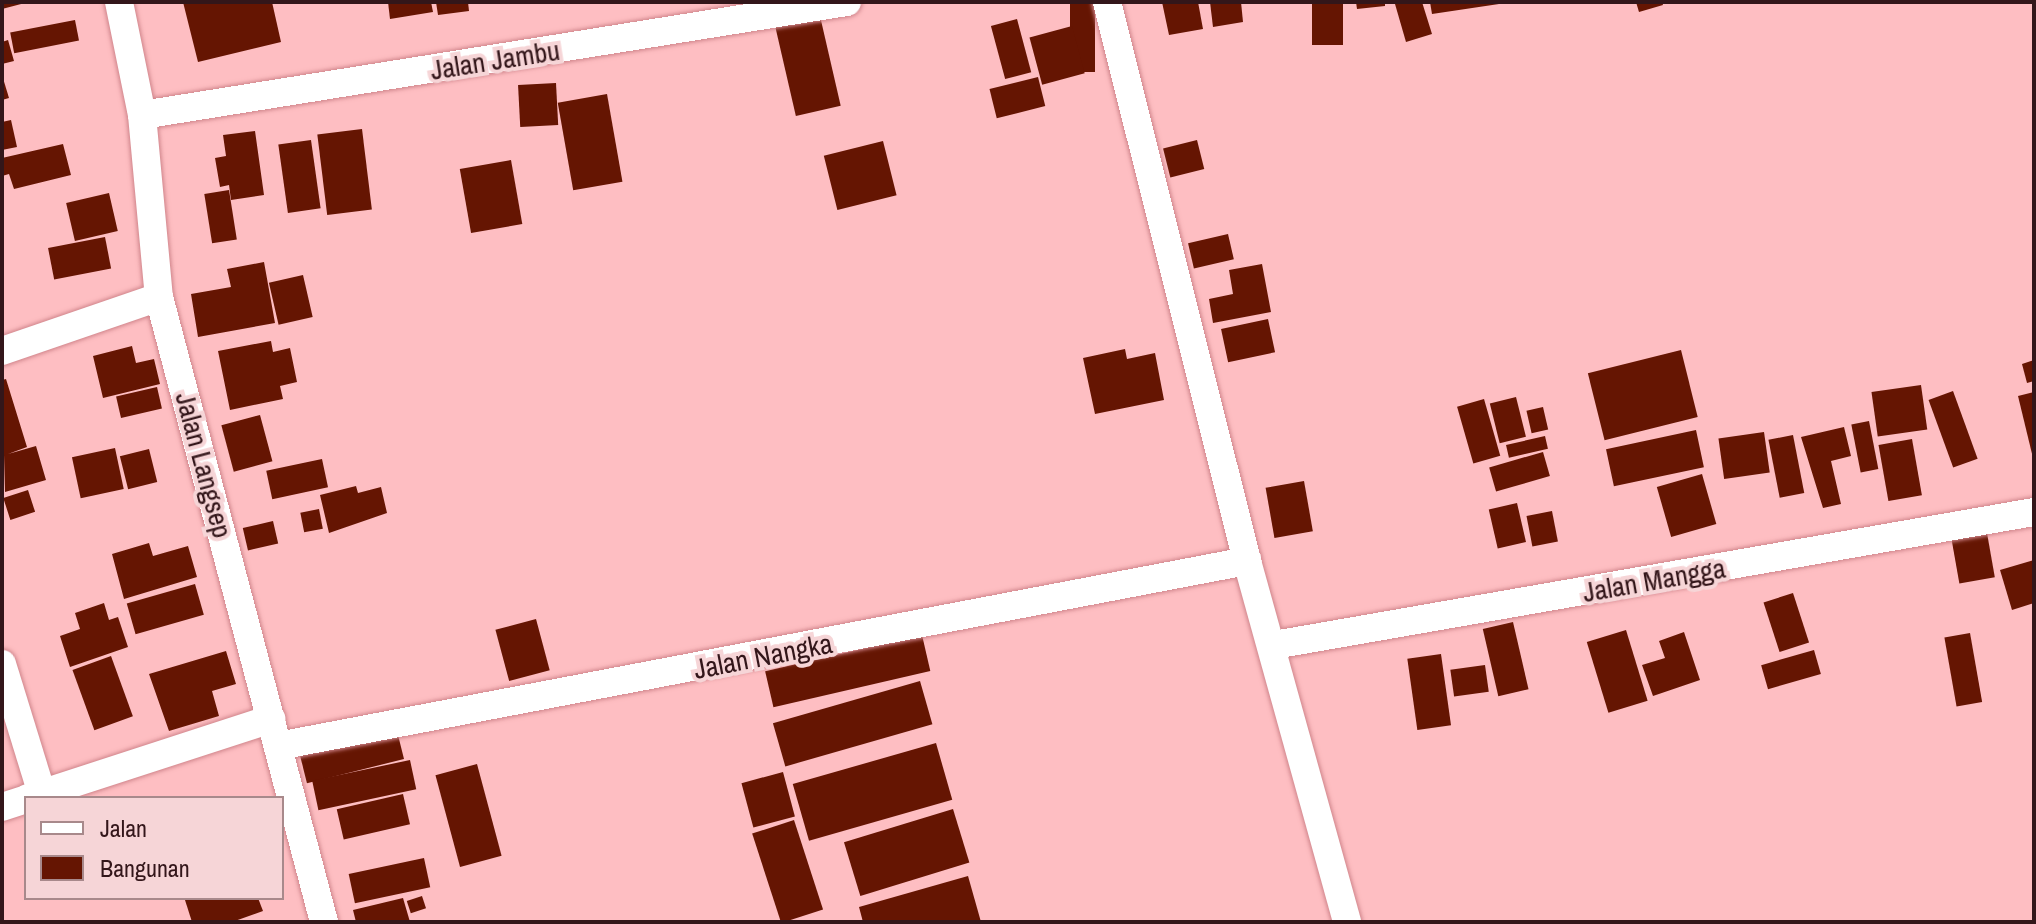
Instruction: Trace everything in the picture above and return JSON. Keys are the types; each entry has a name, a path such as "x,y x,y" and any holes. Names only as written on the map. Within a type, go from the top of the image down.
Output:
{"street":[{"name":"Jalan Langsep","path":"119,2 142,115 159,297 324,922"},
{"name":"Jalan Jambu","path":"142,115 847,2"},
{"path":"1107,2 1247,561 1274,645 1347,922"},
{"path":"2,351 159,297"},
{"name":"Jalan Mangga","path":"1274,645 2034,512"},
{"name":"Jalan Nangka","path":"278,746 1247,561"},
{"path":"2,664 32,796"},
{"path":"35,796 271,719"},
{"path":"2,807 24,800"}],"building":[{"path":"2,2 25,2 25,3 2,9"},
{"path":"183,2 272,2 281,42 198,62"},
{"path":"388,2 431,2 433,12 390,19"},
{"path":"436,2 468,2 469,11 438,15"},
{"path":"1070,2 1095,2 1095,72 1070,72"},
{"path":"1162,2 1198,2 1203,29 1169,35"},
{"path":"1210,2 1241,2 1243,22 1213,27"},
{"path":"1312,2 1343,2 1343,45 1312,45"},
{"path":"1356,2 1385,2 1385,6 1357,9"},
{"path":"1422,2 1432,34 1406,42 1395,4"},
{"path":"1430,2 1499,2 1499,4 1432,14"},
{"path":"1636,2 1662,2 1663,5 1639,12"},
{"path":"820,16 841,106 796,116 775,26"},
{"path":"1017,19 1031,72 1005,79 991,26"},
{"path":"75,20 79,41 14,53 10,33"},
{"path":"1072,26 1085,73 1042,85 1029,37"},
{"path":"8,40 14,61 2,64 2,42"},
{"path":"2,75 9,98 2,100"},
{"path":"1038,77 1045,106 997,118 989,89"},
{"path":"556,83 558,125 520,127 518,85"},
{"path":"607,94 622,182 573,190 558,103"},
{"path":"11,120 17,147 2,150 2,122"},
{"path":"362,129 372,209 327,215 317,134"},
{"path":"255,131 264,195 231,200 229,185 220,187 215,158 226,156 223,135"},
{"path":"311,140 321,208 288,213 278,145"},
{"path":"1197,140 1204,169 1170,178 1163,148"},
{"path":"883,141 897,195 837,210 824,156"},
{"path":"63,144 71,175 14,189 9,174 2,176 2,158"},
{"path":"511,160 522,224 471,233 460,169"},
{"path":"229,190 237,239 212,243 204,194"},
{"path":"109,193 118,231 75,241 66,203"},
{"path":"1228,234 1234,259 1194,269 1188,243"},
{"path":"105,237 111,268 54,279 48,248"},
{"path":"264,262 275,323 198,337 191,294 231,287 227,269"},
{"path":"1262,264 1271,312 1213,323 1209,299 1233,294 1229,270"},
{"path":"303,275 313,317 279,325 269,283"},
{"path":"1268,319 1275,352 1228,362 1221,329"},
{"path":"271,341 273,352 290,348 297,382 280,386 283,399 230,410 218,351"},
{"path":"132,346 136,363 154,359 160,384 103,398 93,356"},
{"path":"1125,349 1127,359 1155,353 1164,400 1095,414 1083,358"},
{"path":"1681,350 1698,417 1605,440 1588,373"},
{"path":"2034,360 2034,381 2027,383 2022,364"},
{"path":"6,379 27,447 8,454 36,446 46,480 5,492 2,380"},
{"path":"1921,385 1927,430 1878,437 1871,392"},
{"path":"157,387 162,408 121,418 116,396"},
{"path":"1953,391 1978,459 1953,468 1929,400"},
{"path":"2034,392 2034,458 2033,458 2018,396"},
{"path":"1516,397 1526,437 1500,443 1490,404"},
{"path":"1484,399 1500,456 1473,463 1457,407"},
{"path":"1543,407 1548,429 1532,433 1526,411"},
{"path":"260,415 272,461 234,472 221,425"},
{"path":"1869,421 1878,469 1861,473 1851,424"},
{"path":"1844,427 1851,456 1831,461 1841,504 1823,508 1801,437"},
{"path":"1696,430 1704,467 1614,486 1606,449"},
{"path":"1764,432 1770,473 1724,479 1718,438"},
{"path":"1793,435 1804,493 1780,498 1768,440"},
{"path":"1545,436 1548,449 1509,458 1506,445"},
{"path":"1912,439 1922,495 1888,501 1879,445"},
{"path":"115,448 124,489 81,498 72,457"},
{"path":"149,449 157,482 128,489 120,456"},
{"path":"1543,452 1550,476 1496,491 1489,467"},
{"path":"322,459 328,487 272,499 266,471"},
{"path":"1702,474 1716,524 1671,537 1657,487"},
{"path":"1304,481 1313,531 1274,538 1266,488"},
{"path":"356,486 358,493 381,487 387,513 329,533 320,495"},
{"path":"28,490 35,512 10,520 3,498"},
{"path":"1517,503 1526,542 1498,548 1489,510"},
{"path":"319,509 323,529 304,532 300,513"},
{"path":"1552,511 1558,541 1532,546 1526,516"},
{"path":"273,521 278,543 248,550 243,528"},
{"path":"1987,533 1995,577 1959,584 1952,539"},
{"path":"149,543 153,556 188,546 197,577 124,599 112,554"},
{"path":"2034,560 2034,603 2012,610 2000,570"},
{"path":"195,584 204,615 136,634 127,604"},
{"path":"1793,593 1809,642 1780,652 1764,603"},
{"path":"104,603 109,620 118,617 128,647 70,667 60,636 80,629 75,613"},
{"path":"536,619 550,670 509,681 495,630"},
{"path":"1513,622 1529,689 1498,696 1483,629"},
{"path":"1626,630 1648,701 1608,713 1587,642"},
{"path":"1684,632 1700,680 1653,696 1642,665 1665,658 1659,641"},
{"path":"1970,633 1982,702 1957,706 1944,638"},
{"path":"922,635 930,671 773,707 765,671"},
{"path":"1814,650 1821,674 1768,689 1761,665"},
{"path":"226,651 236,684 212,691 219,716 169,731 149,674"},
{"path":"1441,654 1451,725 1417,730 1407,659"},
{"path":"111,656 133,716 94,730 72,670"},
{"path":"1485,665 1489,692 1454,697 1450,670"},
{"path":"920,681 932,724 785,766 773,723"},
{"path":"396,727 404,759 307,783 299,751"},
{"path":"936,743 952,800 809,841 793,784"},
{"path":"410,760 416,789 318,810 312,781"},
{"path":"477,764 502,856 460,867 435,775"},
{"path":"783,772 795,816 753,828 741,783"},
{"path":"403,794 410,824 344,840 337,809"},
{"path":"953,809 969,863 860,896 844,842"},
{"path":"794,820 823,909 781,922 752,834"},
{"path":"424,858 430,887 355,903 349,874"},
{"path":"968,876 981,922 863,922 859,907"},
{"path":"422,896 426,908 411,913 407,901"},
{"path":"403,898 410,922 356,922 353,910"},
{"path":"185,900 259,900 263,911 232,922 192,922"}]}
